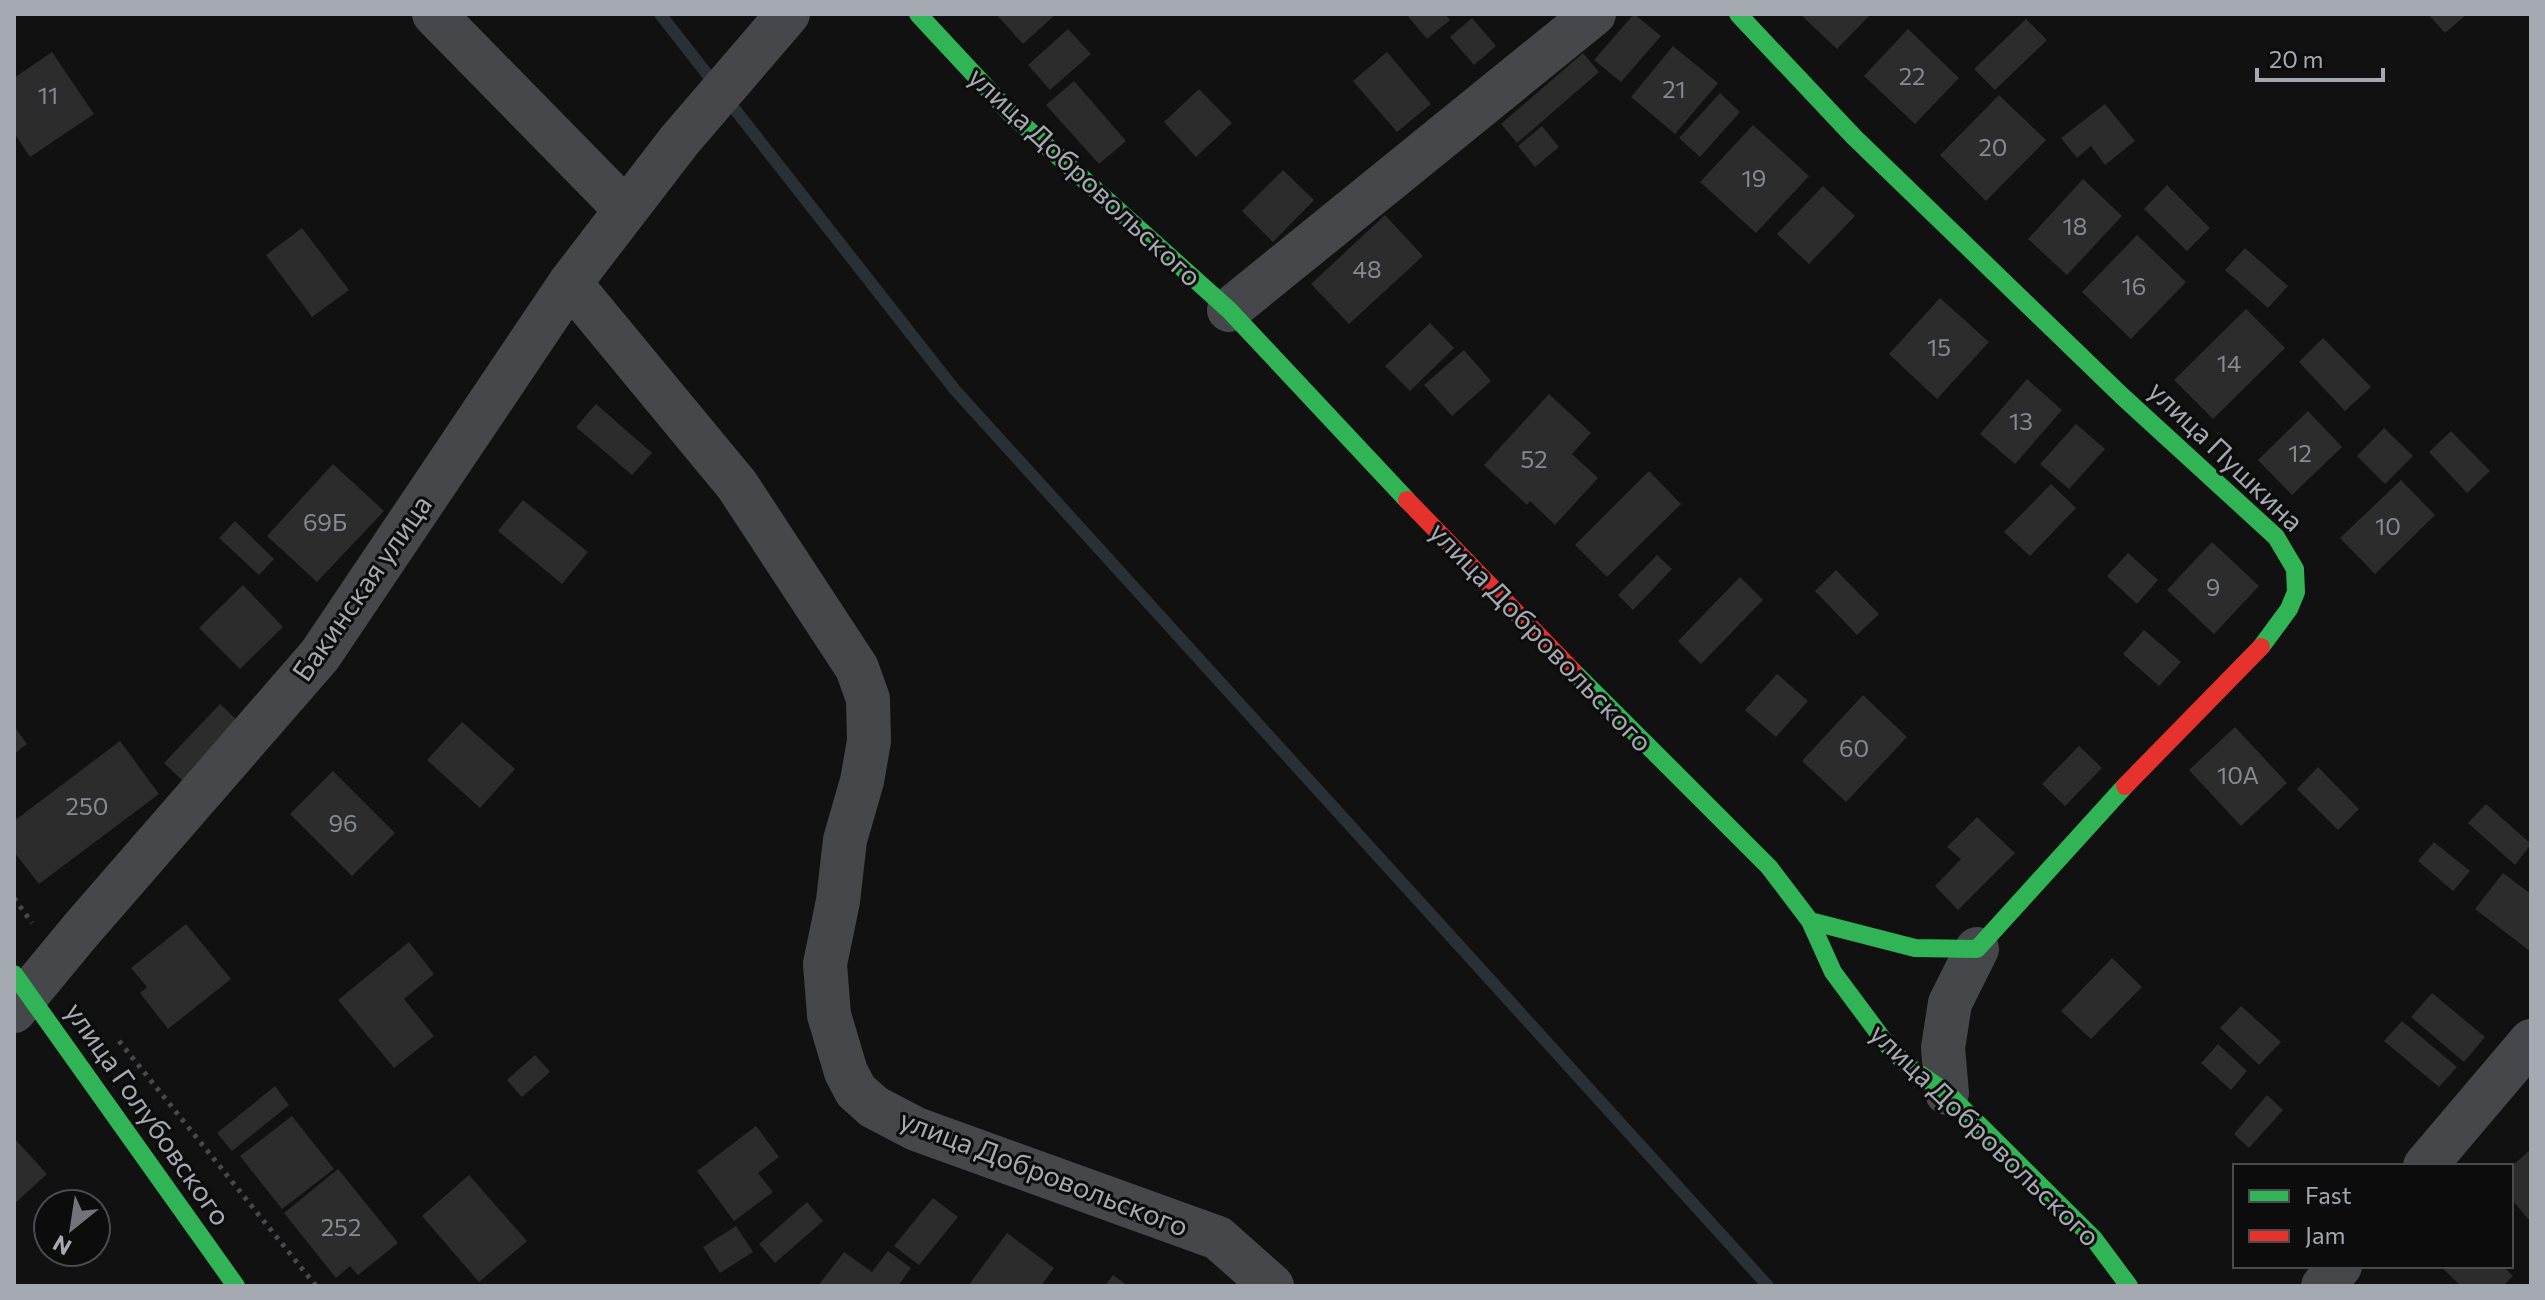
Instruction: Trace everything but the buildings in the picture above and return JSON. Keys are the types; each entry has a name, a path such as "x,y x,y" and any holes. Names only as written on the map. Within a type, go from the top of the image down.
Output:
{"street":[{"path":"434,14 626,210"},
{"name":"улица Добровольского","path":"918,14 1011,114 1229,310 1516,615 1769,867 1810,921 1833,972 1874,1030 1907,1065 1947,1093 2094,1239 2129,1286"},
{"path":"1229,310 1594,14"},
{"name":"улица Пушкина","path":"1738,14 1854,137 2122,396 2276,537 2294,565 2296,592 2282,618 2259,648 2158,751 1977,949"},
{"name":"Бакинская улица","path":"19,994 58,959 320,655 570,283 679,141 779,23"},
{"name":"улица Добровольского","path":"570,283 737,485 857,668 868,699 869,741 862,781 845,840 838,901 825,964 829,1015 846,1072 856,1091 874,1107 916,1129 1218,1238 1272,1286"},
{"path":"1810,921 1915,948 1977,949 1950,1003 1943,1048 1947,1093"},
{"name":"улица Голубовского","path":"19,994 236,1286"},
{"path":"2427,1164 2531,1041"},
{"path":"2323,1286 2338,1268"}],"path":[{"path":"14,898 58,959"},
{"path":"116,1037 316,1286"}],"waterway":[{"path":"660,14 955,390 1768,1286"}],"traffic: fast":[{"path":"918,14 1011,114 1229,310 1407,500"},
{"path":"1738,14 1854,137 2122,396 2276,537 2295,569 2296,592 2289,609 2261,647"},
{"path":"1573,671 1769,867 1810,921 1833,972 1888,1046 1907,1065 1947,1093 2094,1239 2129,1286"},
{"path":"1810,921 1915,948 1977,949 2125,786"},
{"path":"14,974 236,1286"}],"traffic: jam":[{"path":"1407,500 1573,671"},
{"path":"2125,786 2261,647"}]}
